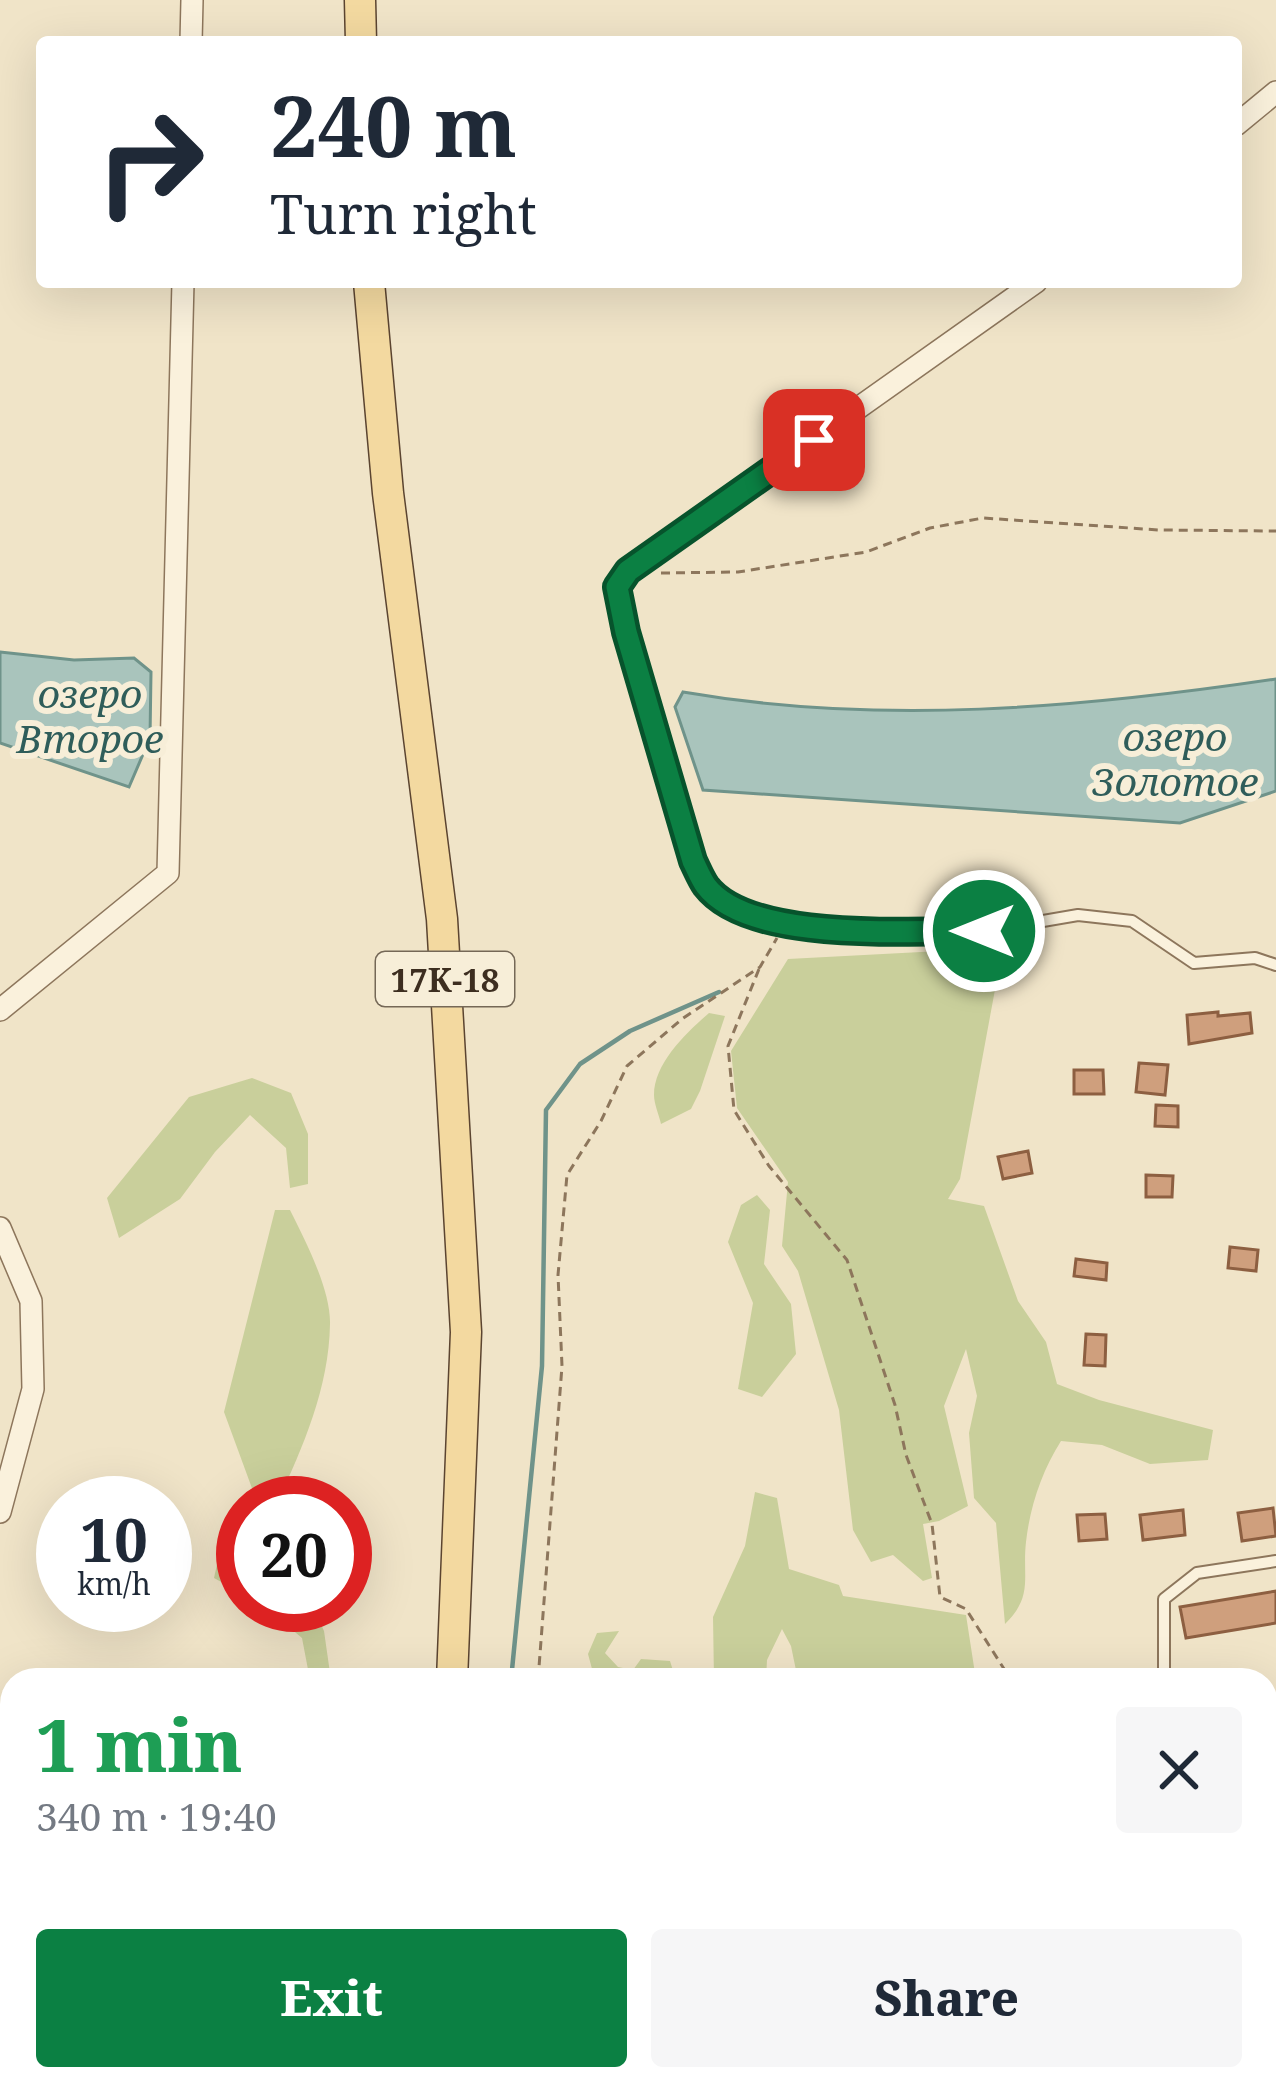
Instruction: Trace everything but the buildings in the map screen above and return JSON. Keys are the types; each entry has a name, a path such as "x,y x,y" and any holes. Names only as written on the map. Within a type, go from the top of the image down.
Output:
{"main road":[{"path":"360,0 361,36"},
{"name":"17К-18","path":"369,288 388,493 443,942 466,1332 452,1668"}],"street":[{"path":"191,36 192,0"},
{"path":"1242,120 1276,92"},
{"path":"0,1010 168,873 183,288"},
{"path":"628,571 1028,288"},
{"path":"0,1228 31,1301 34,1389 0,1512"}],"lane":[{"path":"628,571 617,587 626,632 693,861 708,889 740,908 803,929 984,931 1078,915 1132,921 1194,963 1255,958 1276,965"},
{"path":"1163,1668 1164,1599 1197,1573 1276,1561"}],"path":[{"path":"628,571 675,574 759,568 866,552 930,528 983,518 1159,530 1276,531"},
{"path":"780,924 776,945 760,967 728,1046 734,1110 769,1166 847,1260 895,1405 906,1455 932,1524 940,1598 966,1609 1003,1668"},
{"path":"539,1668 562,1366 558,1275 567,1175 602,1121 627,1066 682,1018 760,967"}],"green space":[{"path":"997,948 999,968 960,1179 948,1199 984,1206 1018,1301 1046,1342 1057,1384 1213,1430 1208,1460 1150,1464 1102,1445 1061,1441 1030,1515 1023,1595 1005,1624 996,1523 974,1498 969,1433 977,1396 966,1349 944,1406 968,1506 923,1524 932,1578 923,1581 893,1555 871,1562 853,1530 839,1410 798,1271 782,1246 788,1182 737,1108 731,1051 788,959"},
{"path":"709,1013 725,1016 700,1091 691,1109 661,1124 654,1095 660,1071 682,1039"},
{"path":"252,1078 291,1093 308,1134 308,1184 290,1188 286,1148 250,1115 180,1199 119,1238 107,1198 189,1097"},
{"path":"757,1195 770,1210 764,1264 791,1304 796,1354 762,1397 738,1389 753,1303 728,1242 741,1205"},
{"path":"275,1210 290,1210 316,1266 330,1324 325,1371 313,1416 289,1476 247,1476 224,1412"},
{"path":"755,1492 777,1498 789,1569 839,1585 843,1596 966,1615 974,1668 796,1668 782,1629 767,1668 714,1668 713,1617 745,1546"},
{"path":"619,1631 605,1653 623,1668 592,1668 588,1654 597,1633"},
{"path":"295,1632 324,1632 329,1668 308,1668 302,1638"},
{"path":"641,1659 670,1661 672,1668 634,1668"}],"water":[{"name":"озеро Второе","path":"0,652 74,660 134,658 151,672 150,738 129,787 0,743"},
{"name":"озеро Золотое","path":"1276,679 1276,791 1180,823 703,790 675,707 683,692 831,708 980,709 1129,698"}],"waterway":[{"path":"512,1668 542,1366 546,1110 580,1064 630,1031 719,992"}],"route":[{"path":"814,440 628,571 617,587 693,861 708,889 770,922 803,929 984,931"}]}
